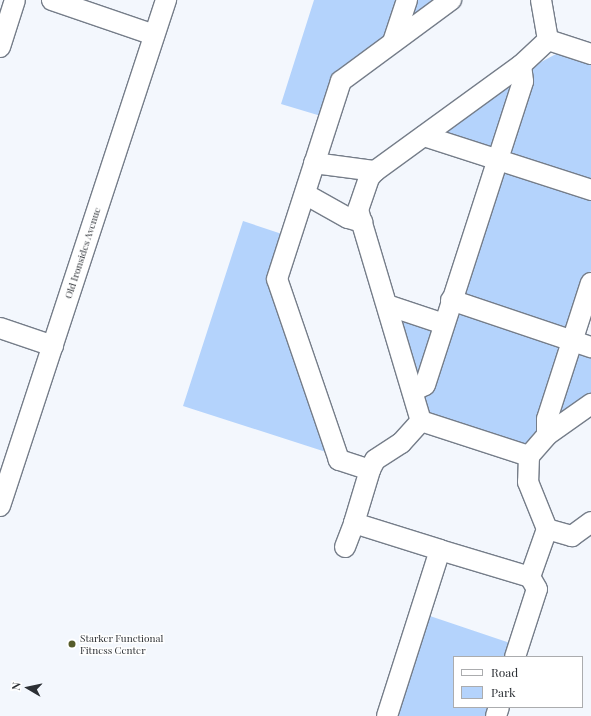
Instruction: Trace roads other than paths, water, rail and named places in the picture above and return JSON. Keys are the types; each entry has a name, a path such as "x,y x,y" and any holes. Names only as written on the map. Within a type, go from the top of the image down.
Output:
{"street":[{"path":"0,47 15,0"},
{"path":"52,0 154,35"},
{"name":"Old Ironsides Avenue","path":"0,506 166,0"},
{"path":"393,42 407,0"},
{"path":"370,470 339,460 277,278 341,81 451,0"},
{"path":"541,0 548,40"},
{"path":"548,40 591,54"},
{"path":"421,421 358,210 368,178 521,65 548,40"},
{"path":"413,391 425,384 523,81 521,65"},
{"path":"424,136 591,190"},
{"path":"314,163 375,172"},
{"path":"304,194 348,218 362,222"},
{"path":"547,435 547,419 591,283"},
{"path":"451,300 591,347"},
{"path":"387,305 444,324"},
{"path":"0,328 53,346"},
{"path":"530,578 547,529 528,482 529,456 547,435 591,404"},
{"path":"345,547 370,470 375,460 401,443 421,421"},
{"path":"421,421 529,456"},
{"path":"547,529 572,536 591,522"},
{"path":"354,523 530,578 537,589 520,647"},
{"path":"386,716 440,550"}],"place":[{"name":"Starker Functional Fitness Center","path":"72,644"}]}
